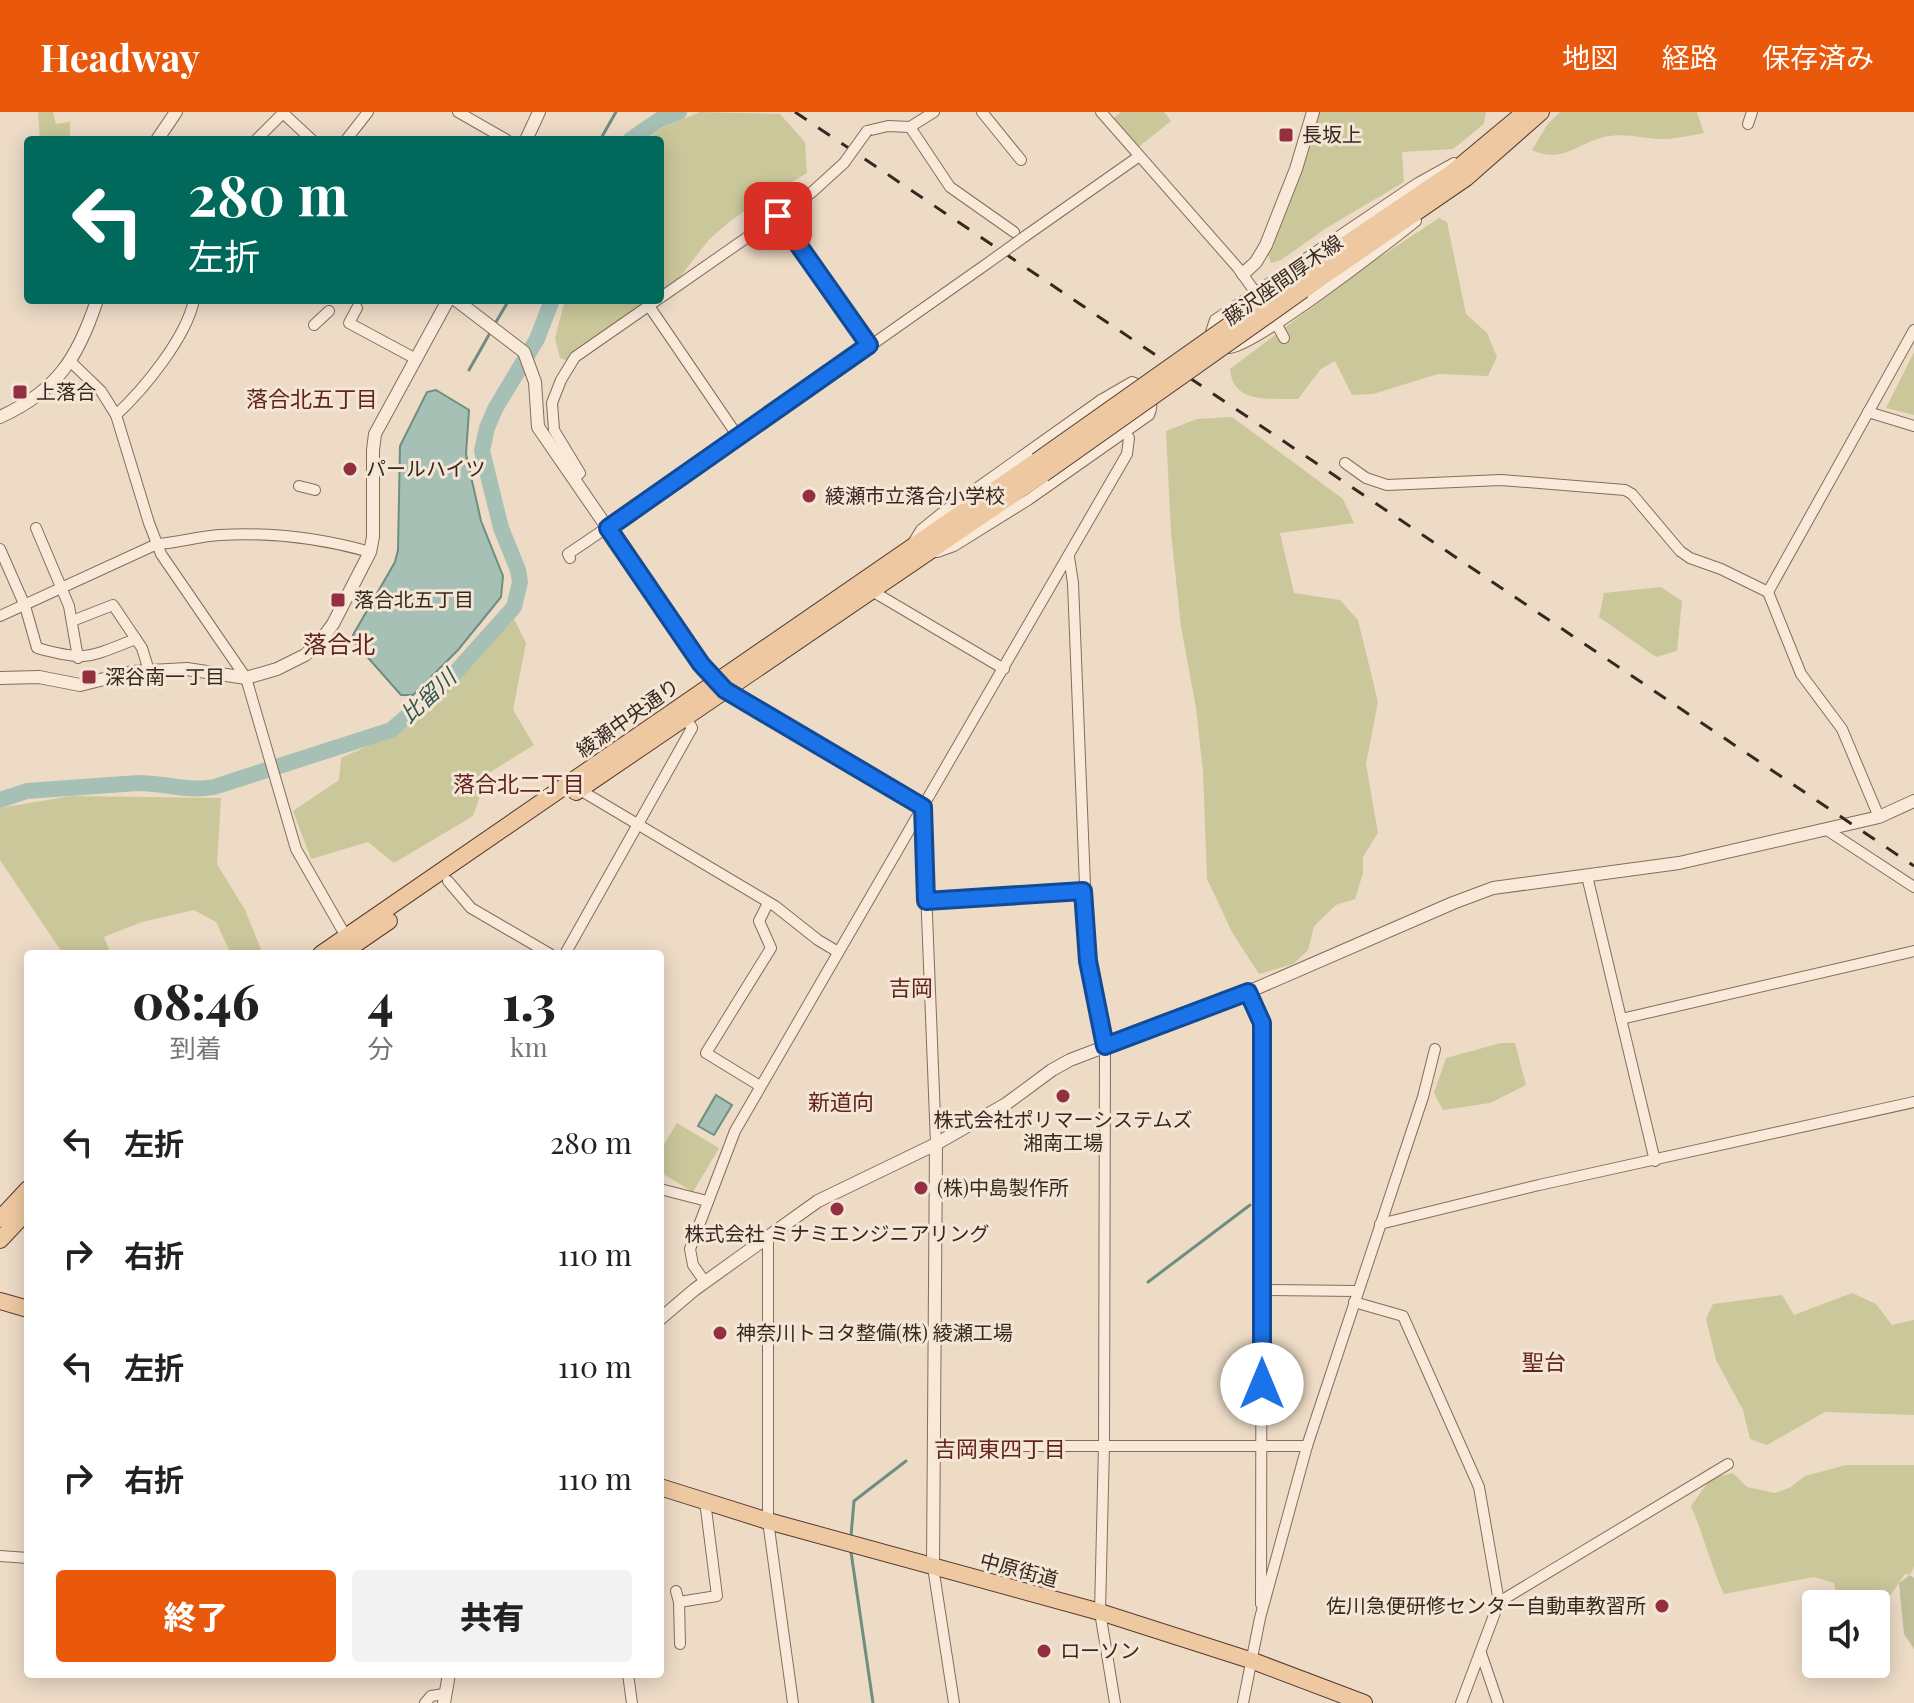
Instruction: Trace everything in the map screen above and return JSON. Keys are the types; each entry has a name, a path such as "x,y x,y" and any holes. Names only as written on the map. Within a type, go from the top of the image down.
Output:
{"main road":[{"name":"藤沢座間厚木線","path":"1040,468 1300,284 1485,148 1525,112"},
{"name":"藤沢座間厚木線","path":"1300,284 1466,178 1541,112"},
{"name":"綾瀬中央通り","path":"348,948 720,685 1040,468"},
{"name":"綾瀬中央通り","path":"348,948 685,717 720,685 872,591 915,553"},
{"path":"0,1219 24,1193"},
{"path":"0,1240 24,1214"},
{"path":"0,1301 24,1308"},
{"name":"中原街道","path":"664,1488 768,1521 1100,1612 1253,1661 1364,1703"}],"street":[{"path":"164,136 176,112"},
{"path":"260,136 282,112 308,136"},
{"path":"349,136 368,112"},
{"path":"458,112 500,136"},
{"path":"528,136 539,112"},
{"path":"664,295 822,185 844,163 867,131 876,127 910,127 934,112"},
{"path":"982,112 1021,160"},
{"path":"1101,112 1243,274 1284,338"},
{"path":"1748,124 1752,112"},
{"path":"1243,274 1256,262 1266,245 1309,115"},
{"path":"910,127 950,187 1019,235"},
{"path":"1466,178 1397,236 1277,323 1236,347 1229,349 1215,341 1211,332 1215,320 1255,291 1418,183 1485,148"},
{"path":"570,558 568,554 988,263 1019,235 1138,157"},
{"path":"778,216 869,345"},
{"path":"0,417 43,392 71,362 95,304"},
{"path":"116,415 153,376 188,318 193,304"},
{"path":"0,678 39,677 80,685 116,675 187,669 246,678 277,669 313,649 333,624 370,552 375,434 446,304"},
{"path":"461,304 527,358 535,382 538,427 701,664 720,685 923,807"},
{"path":"574,479 580,473 554,430 552,403 561,380 575,357 651,304"},
{"path":"657,304 739,438"},
{"path":"357,308 349,323 416,359"},
{"path":"314,325 329,311"},
{"path":"1768,592 1914,330"},
{"path":"71,362 101,391 116,415 163,558 246,678 296,849 348,948"},
{"path":"1127,383 1140,384 1152,403 1152,409 1149,415 1126,432 1028,500 954,546 915,553 921,530 1101,400 1127,383"},
{"path":"705,1282 693,1265 690,1249 735,1131 1127,454 1131,444 1126,432 1101,400"},
{"path":"1868,412 1914,426"},
{"path":"1345,463 1366,478 1387,485 1501,480 1625,490 1640,503 1680,551 1768,592 1801,674 1842,729 1879,817"},
{"path":"299,486 315,490"},
{"path":"36,528 63,588 78,658"},
{"path":"0,616 157,544 181,543 216,535 276,535 330,541 370,552"},
{"path":"0,549 25,606 37,648 78,658 136,639"},
{"path":"1069,557 1073,583 1088,961 1105,1046 1104,1445 1100,1612 1115,1703"},
{"path":"872,591 1004,669"},
{"path":"72,621 113,605 142,648 149,671"},
{"path":"567,950 692,728 685,717"},
{"path":"580,790 768,903 838,952"},
{"path":"664,1316 768,1235 818,1201 936,1144 1006,1104 1052,1070 1105,1046 1248,992 1493,888 1679,863 1879,817 1914,801"},
{"path":"923,807 936,1144 933,1567 954,1703"},
{"path":"1827,830 1914,887"},
{"path":"1587,876 1655,1161"},
{"path":"448,881 471,908 543,950"},
{"path":"926,901 1083,891"},
{"path":"760,1086 706,1053 771,948 759,921 768,903"},
{"path":"1621,1019 1914,951"},
{"path":"1248,992 1262,1023 1260,1618"},
{"path":"1243,1703 1260,1618 1307,1446 1423,1097 1435,1049"},
{"path":"1380,1224 1914,1102"},
{"path":"664,1190 707,1201"},
{"path":"768,1235 768,1521 793,1703"},
{"path":"1262,1290 1356,1296 1403,1316 1479,1487 1499,1602 1461,1703"},
{"path":"935,1446 1307,1446"},
{"path":"1499,1602 1728,1464"},
{"path":"680,1644 677,1597 717,1596 705,1501"},
{"path":"0,1556 24,1558"},
{"path":"1481,1653 1498,1703"},
{"path":"425,1703 431,1696 444,1699 448,1678"},
{"path":"629,1678 632,1703"}],"shaded area":[{"path":"38,112 53,112 56,124 70,122 70,136 40,136"},
{"path":"700,112 780,114 805,142 807,173 720,230 664,293 664,136 651,136 662,128"},
{"path":"1121,112 1164,112 1171,121 1136,149 1112,120"},
{"path":"1318,112 1486,112 1484,124 1453,149 1402,152 1404,182 1328,227 1281,260 1271,263 1268,255"},
{"path":"1560,112 1697,112 1704,133 1667,139 1609,136 1553,155 1532,150 1547,125"},
{"path":"1439,218 1447,222 1466,314 1487,333 1497,357 1488,376 1438,374 1373,394 1352,395 1335,361 1321,369 1298,399 1265,399 1238,389 1230,369 1368,265"},
{"path":"564,304 650,304 570,362 560,358 555,338"},
{"path":"1914,352 1914,415 1886,408"},
{"path":"436,390 469,410 466,454 481,521 503,576 501,597 458,650 413,695 401,695 355,643 353,635 395,562 398,550 400,446 427,392"},
{"path":"1232,417 1343,499 1354,523 1280,533 1294,593 1340,600 1358,620 1378,702 1366,764 1378,833 1363,857 1363,873 1355,899 1336,905 1314,926 1308,950 1293,964 1259,974 1233,934 1207,879 1203,772 1196,708 1181,627 1171,533 1166,431 1197,419"},
{"path":"1661,587 1682,601 1677,651 1656,657 1599,617 1604,593"},
{"path":"514,619 526,643 513,710 534,745 484,776 473,816 394,863 368,842 311,859 293,811 339,780 341,758 405,729"},
{"path":"71,796 221,798 217,864 245,910 261,950 229,950 216,922 194,910 142,922 104,937 109,950 60,950 0,860 0,808"},
{"path":"1501,1043 1515,1043 1526,1085 1490,1103 1443,1110 1434,1093 1446,1058"},
{"path":"716,1095 732,1105 714,1135 698,1126"},
{"path":"677,1123 719,1148 693,1192 664,1174 664,1144"},
{"path":"1852,1293 1876,1304 1892,1325 1914,1320 1914,1415 1825,1412 1767,1445 1750,1439 1743,1410 1716,1360 1706,1319 1713,1304 1782,1295 1794,1315"},
{"path":"1846,1465 1914,1465 1914,1567 1910,1575 1905,1574 1890,1596 1890,1590 1835,1590 1834,1583 1814,1577 1724,1594 1691,1506 1711,1478 1733,1473 1747,1487 1775,1493 1791,1487 1805,1476"},
{"path":"1910,1575 1914,1578 1914,1649 1904,1634 1899,1583"}],"waterway":[{"path":"602,136 616,112"},
{"name":"比留川","path":"636,136 659,120 679,112"},
{"path":"496,322 507,304"},
{"name":"比留川","path":"0,800 27,791 138,783 214,787 391,730 445,684 514,607 520,582 518,570 501,528 482,451 495,409 537,339 550,304"},
{"path":"469,370 490,333"},
{"path":"1148,1282 1250,1205"},
{"path":"851,1536 854,1501 906,1461"},
{"path":"851,1552 873,1703"}],"railway":[{"path":"795,112 1914,866"}],"place":[{"name":"長坂上","path":"1286,135"},
{"name":"上落合","path":"20,392"},
{"name":"パールハイツ","path":"350,469"},
{"name":"綾瀬市立落合小学校","path":"809,496"},
{"name":"落合北五丁目","path":"338,600"},
{"name":"深谷南一丁目","path":"89,677"},
{"name":"株式会社ポリマーシステムズ 湘南工場","path":"1063,1096"},
{"name":"(株)中島製作所","path":"921,1188"},
{"name":"株式会社 ミナミエンジニアリング","path":"837,1209"},
{"name":"神奈川トヨタ整備(株) 綾瀬工場","path":"720,1333"},
{"name":"佐川急便研修センター自動車教習所","path":"1662,1606"},
{"name":"ローソン","path":"1044,1651"}],"district":[{"name":"落合北五丁目","path":"312,399"},
{"name":"落合北","path":"339,645"},
{"name":"落合北二丁目","path":"519,784"},
{"name":"吉岡","path":"911,988"},
{"name":"新道向","path":"841,1102"},
{"name":"聖台","path":"1544,1362"},
{"name":"吉岡東四丁目","path":"1000,1449"}],"route":[{"path":"778,216 869,345 608,528 701,664 725,690 923,807 926,901 1083,891 1088,961 1105,1046 1248,992 1262,1023 1262,1384"}]}
